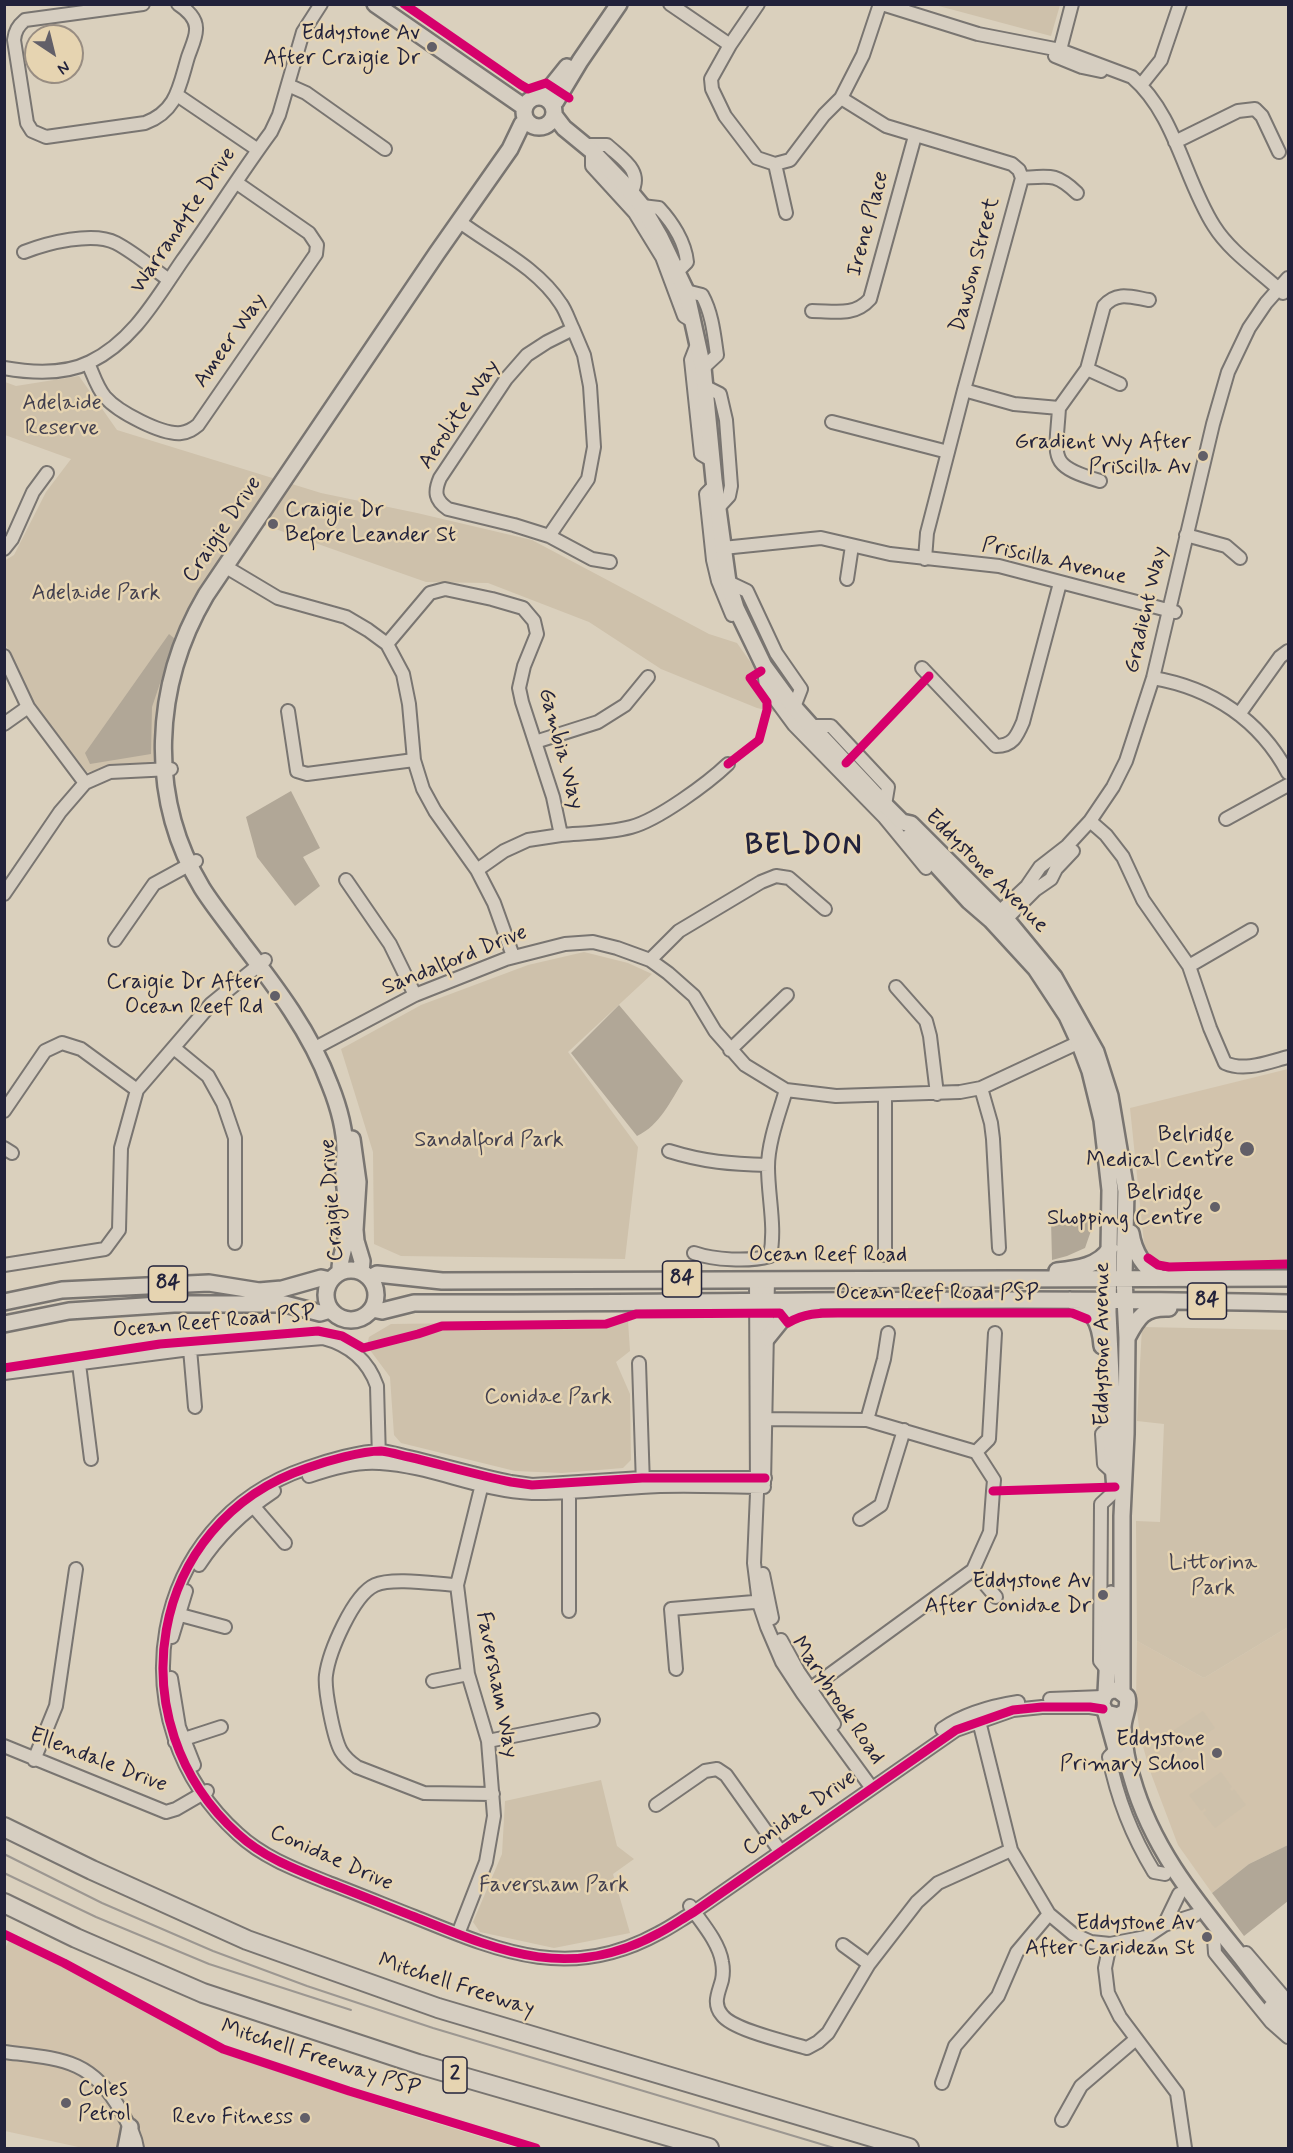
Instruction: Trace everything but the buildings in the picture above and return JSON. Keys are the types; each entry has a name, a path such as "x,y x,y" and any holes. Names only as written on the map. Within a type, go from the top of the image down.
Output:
{"highway":[{"path":"4,1814 92,1870"},
{"name":"Mitchell Freeway","path":"4,1827 92,1870 247,1940 438,2008 909,2148"},
{"name":"2","path":"4,1903 76,1938 203,1993 417,2064 709,2148"}],"main road":[{"name":"Eddystone Avenue","path":"375,4 564,128 588,148 642,206 678,271 686,291 703,368 728,582 742,621 768,672 794,707 862,787 902,822 905,830 947,878 998,920 1036,969 1102,1067 1115,1118 1120,1164 1126,1191 1127,1338 1122,1516 1122,1691"},
{"name":"Eddystone Avenue","path":"389,4 538,112"},
{"name":"Craigie Drive","path":"365,1275 356,1241 357,1173 343,1094 318,1047 193,863 167,766 175,705 188,652 202,618 229,569 311,452 538,112 546,92 563,73 609,4"},
{"name":"Craigie Drive","path":"538,112 556,101 619,4"},
{"name":"Eddystone Avenue","path":"1084,1040 1098,1099 1110,1190 1108,1300 1113,1422 1111,1440 1115,1491 1105,1703 1149,1826 1195,1915 1217,1935 1286,2011"},
{"name":"Craigie Drive","path":"318,1047 332,1088 345,1150 346,1234 335,1276"},
{"path":"1110,1190 1113,1173 1120,1164"},
{"path":"1126,1191 1133,1246 1142,1263 1160,1278"},
{"path":"995,1279 1072,1270 1097,1261 1110,1248"},
{"name":"84","path":"4,1302 72,1289 208,1283 260,1291 282,1289 352,1270 365,1275"},
{"name":"Ocean Reef Road","path":"365,1275 377,1274 442,1281 885,1277 1288,1278"},
{"path":"365,1275 376,1293 372,1309"},
{"path":"330,1310 325,1295 335,1276"},
{"path":"1067,1299 1088,1309 1100,1330 1106,1390 1113,1422 1126,1434"},
{"name":"Ocean Reef Road","path":"372,1309 382,1311 414,1303 761,1300 1067,1299 1288,1303"},
{"path":"767,1338 784,1317 823,1300"},
{"path":"1127,1338 1142,1315 1156,1308 1242,1308 1288,1303"},
{"name":"84","path":"4,1324 69,1311 174,1304 285,1304 320,1313 330,1310 340,1318 351,1320 363,1317 372,1309"},
{"path":"1114,1689 1122,1691 1128,1701 1125,1712 1114,1716 1105,1703 1114,1689"},
{"name":"Eddystone Avenue","path":"1125,1712 1122,1752 1124,1780 1142,1830 1165,1874 1186,1895 1288,2028"},
{"path":"126,2148 134,2140"}],"street":[{"path":"143,4 26,20 19,25 14,40 27,123 32,131 46,137 145,123 165,112 177,95 196,29 193,18 178,4"},
{"name":"Warrandyte Drive","path":"4,368 31,372 53,371 88,363 105,354 137,326 271,132 288,86 303,32 321,4"},
{"path":"670,4 730,45"},
{"path":"758,4 730,45 711,79 712,89 726,116 757,158 776,164 790,160 824,115 841,98 863,56 881,4 978,34 1060,50 1132,77 1159,109 1214,226 1229,245 1284,291"},
{"path":"1060,50 1072,4"},
{"path":"1144,89 1161,60 1180,4"},
{"path":"978,34 981,38 1021,50 1060,57 1082,67 1114,74 1144,89"},
{"path":"288,86 306,93 385,149"},
{"path":"177,95 258,150"},
{"name":"Dawson Street","path":"841,98 886,126 1012,164 1022,178 927,534 925,559"},
{"path":"1175,142 1238,111 1255,109 1262,116 1280,152"},
{"name":"Irene Place","path":"812,311 855,311 870,299 915,136"},
{"name":"Eddystone Avenue","path":"588,148 592,166 635,213 662,257 684,316 694,322"},
{"path":"776,164 786,213"},
{"path":"1022,178 1053,176 1067,183 1077,193"},
{"name":"Ameer Way","path":"88,363 103,394 127,416 173,433 186,432 198,424 316,254 317,245 309,233 237,183"},
{"path":"463,224 532,271 551,290 562,305 584,355 590,386 594,447 588,479 549,536"},
{"path":"24,252 49,243 90,238 104,239 115,243 170,280"},
{"name":"Gradient Way","path":"998,920 1040,867 1094,824 1120,791 1135,761 1228,372 1249,328 1284,291 1288,278"},
{"path":"686,291 702,295 714,329 717,355 703,368"},
{"path":"1100,481 1076,474 1063,467 1058,458 1059,408 1087,369 1104,306 1110,299 1122,296 1149,300"},
{"name":"Aerolite Way","path":"573,329 546,342 527,355 506,379 436,487 436,497 448,509 549,536 592,559 610,562"},
{"name":"Eddystone Avenue","path":"698,342 691,360 701,454 713,461"},
{"path":"1087,369 1120,384"},
{"path":"705,386 720,394 726,420 731,486 729,496 718,508"},
{"path":"964,390 1014,404 1059,408"},
{"path":"832,422 948,452"},
{"path":"4,549 12,539 33,492 47,473"},
{"name":"Eddystone Avenue","path":"715,485 706,494 713,560 718,581 732,616 742,621"},
{"path":"1190,537 1226,546 1240,558"},
{"name":"Priscilla Avenue","path":"723,548 821,538 925,559 999,566 1171,611"},
{"path":"847,579 852,546"},
{"path":"229,569 278,598 346,617 387,644 403,674 409,704 414,760 423,789 435,811 477,870 494,903 513,956"},
{"path":"728,582 747,591 776,653 801,689 794,707"},
{"path":"922,668 996,746 1012,742 1023,722 1060,583"},
{"name":"Gambia Way","path":"387,644 430,593 444,589 523,608 534,621 537,634 524,666 519,688 553,797 561,835 528,840 504,851 477,870"},
{"path":"1240,713 1280,657 1288,651"},
{"path":"4,656 28,707 85,783"},
{"name":"Eddystone Avenue","path":"768,672 765,678 766,687 794,725 862,787 926,868"},
{"path":"535,742 598,722 625,705 648,677"},
{"path":"1156,678 1202,692 1240,713 1264,736 1288,773"},
{"path":"4,724 28,707"},
{"path":"288,711 297,771 307,774 414,760"},
{"path":"811,726 831,726 874,771 888,787 885,805"},
{"path":"561,835 634,827 710,781 728,764"},
{"path":"4,894 60,812 85,783 110,772 167,766"},
{"path":"1226,819 1288,785"},
{"path":"1094,824 1123,857 1143,900 1189,966 1210,1028 1225,1063 1237,1068 1288,1058"},
{"path":"115,940 154,884 193,863"},
{"path":"650,960 680,931 761,882 776,876 789,878 825,909"},
{"path":"346,880 390,944 415,995"},
{"path":"1189,966 1251,930"},
{"name":"Sandalford Drive","path":"318,1047 415,995 513,956 565,944 593,942 650,960 694,996 715,1031 745,1065 786,1090 836,1096 937,1094 981,1088 1084,1040"},
{"path":"4,1265 105,1250 119,1230 121,1148 137,1090 211,1004 262,962"},
{"path":"896,987 926,1021 937,1094"},
{"path":"730,1050 787,995"},
{"path":"4,1111 45,1051 62,1043 81,1048 137,1090"},
{"path":"174,1048 208,1076 223,1103 235,1138 235,1243"},
{"path":"981,1088 993,1139 999,1248"},
{"path":"694,1253 710,1258 770,1256 772,1242 768,1165 774,1129 786,1090"},
{"path":"885,1095 885,1254"},
{"path":"669,1151 700,1160 728,1164 768,1165"},
{"name":"Marybrook Road","path":"762,1279 760,1482 754,1563 767,1627 782,1662 807,1692 872,1782"},
{"name":"Marybrook Road","path":"761,1300 767,1338 761,1419"},
{"path":"867,1420 884,1359 888,1333"},
{"path":"976,1452 989,1439 996,1333"},
{"path":"4,1373 190,1349 323,1338 340,1343 359,1355 374,1377 377,1386 380,1457"},
{"path":"190,1349 195,1407"},
{"path":"639,1363 643,1482"},
{"path":"79,1364 91,1459"},
{"path":"761,1419 867,1420 976,1452 994,1480 990,1532 973,1570 807,1692"},
{"path":"860,1519 881,1504 904,1430"},
{"name":"Conidae Drive","path":"760,1482 643,1482 569,1488 482,1481 380,1457 336,1459 294,1472 269,1484 250,1502 221,1523 202,1545 186,1571 163,1652 162,1676 165,1702 179,1741 205,1793 238,1835 284,1865 517,1954 555,1959 577,1959 630,1947 659,1934 691,1908 872,1782 978,1716 1042,1707 1090,1707 1105,1703"},
{"name":"Faversham Way","path":"459,1931 486,1862 494,1816 488,1741 468,1674 457,1585 482,1481"},
{"path":"569,1488 569,1611"},
{"path":"250,1502 285,1543"},
{"path":"34,1760 56,1706 76,1569"},
{"path":"973,1570 996,1597"},
{"path":"457,1585 387,1581 368,1589 360,1596 350,1612 330,1659 326,1686 339,1746 348,1760 357,1767 424,1793 493,1794"},
{"path":"676,1670 671,1609 763,1602"},
{"path":"174,1613 225,1627"},
{"path":"434,1682 468,1674"},
{"path":"978,1716 1011,1850 1049,1914 1073,1934 1091,1942 1110,1944 1146,1937 1164,1925 1195,1915"},
{"path":"488,1741 593,1720"},
{"path":"179,1741 221,1727"},
{"name":"Ellendale Drive","path":"4,1746 166,1812 205,1793"},
{"path":"656,1806 705,1771 717,1770 726,1775 777,1848"},
{"path":"691,1908 722,1960 723,1978 717,1993 718,2006 722,2015 739,2027 807,2048 828,2033 869,1964 917,1902 938,1883 1011,1850"},
{"path":"1164,1925 1186,1895"},
{"path":"942,2083 955,2046 998,1996 1017,1952 1049,1914"},
{"name":"Eddystone Avenue","path":"1217,1935 1215,1953 1271,2022 1288,2037"},
{"path":"1110,1944 1105,1968 1108,1994 1120,2017 1177,2093 1185,2148"},
{"path":"843,1945 869,1964"},
{"path":"1062,2120 1081,2086 1136,2039"},
{"path":"4,2052 58,2058 91,2073 112,2096 134,2140"}],"shaded area":[{"path":"169,634 175,639 152,707 151,754 90,764 85,753"},
{"path":"291,791 320,848 303,857 320,886 295,906 257,857 246,817"},
{"path":"619,1005 683,1081 658,1119 637,1136 571,1053"},
{"name":"Belridge Shopping Centre","path":"1288,1069 1288,1267 1164,1268 1145,1253 1130,1108"},
{"path":"1093,1216 1093,1225 1085,1248 1052,1260 1051,1220 1053,1218"},
{"name":"Eddystone Primary School","path":"1288,1627 1288,1845 1249,1864 1212,1893 1178,1845 1150,1771 1140,1736 1136,1702 1137,1641 1204,1678"},
{"path":"1288,1845 1288,1901 1244,1936 1212,1893 1249,1864"},
{"path":"9,1940 98,1983 222,2053 409,2115 518,2148 83,2148 5,2131 4,1951"}],"green space":[{"path":"1060,4 1051,36 935,5"},
{"path":"79,376 117,430 321,493 532,540 709,634 737,643 788,715 757,708 661,669 589,622 488,583 426,582 247,519 185,614 162,683 155,723 155,761 87,772 29,697 5,643 4,561 14,555 46,492 71,459 5,435 5,382 16,386"},
{"name":"Sandalford Park","path":"584,952 628,963 652,974 568,1052 638,1147 625,1259 401,1256 374,1244 373,1152 341,1049 421,1005 528,965"},
{"name":"Conidae Park","path":"628,1321 630,1351 616,1362 630,1394 631,1460 623,1468 562,1473 515,1471 401,1443 394,1435 390,1377 367,1346 369,1337 391,1324"},
{"name":"Littorina Park","path":"1142,1327 1288,1330 1288,1627 1204,1678 1137,1641 1136,1521 1160,1522 1164,1424 1137,1421"},
{"path":"1203,1711 1215,1728 1180,1753 1167,1735"},
{"path":"1221,1772 1232,1787 1230,1789 1232,1791 1234,1789 1246,1805 1215,1828 1203,1813 1206,1811 1205,1808 1201,1811 1189,1795"},
{"name":"Faversham Park","path":"601,1780 617,1846 634,1859 613,1874 630,1933 554,1948 480,1932 473,1922 502,1854 505,1801"}],"railway":[{"path":"4,1854 102,1903 213,1951 307,1986 433,2028 834,2148"},
{"path":"4,1873 96,1917 209,1964 351,2010"}],"cycle path":[{"path":"404,4 528,89 546,83 569,98"},
{"path":"728,764 759,740 767,702 750,678 761,671"},
{"path":"846,763 929,676"},
{"path":"1148,1258 1158,1265 1169,1267 1288,1264"},
{"name":"Ocean Reef Road PSP","path":"4,1368 160,1344 318,1331 342,1336 363,1348 442,1326 606,1324 636,1314 780,1313 788,1323 806,1315 831,1313 1072,1313 1087,1319"},
{"path":"765,1478 642,1478 532,1485 373,1451 307,1468 253,1495 211,1532 182,1578 166,1630 164,1684 174,1738 199,1789 238,1834 281,1863 477,1941 536,1956 565,1959 595,1956 626,1948 663,1931 694,1912 956,1730 1013,1710 1042,1707 1103,1709"},
{"path":"993,1491 1115,1487"},
{"name":"Mitchell Freeway PSP","path":"4,1934 64,1963 223,2049 349,2091 536,2148"}],"place":[{"name":"Eddystone Av After Craigie Dr","path":"432,47"},
{"name":"Gradient Wy After Priscilla Av","path":"1203,456"},
{"name":"Craigie Dr Before Leander St","path":"273,524"},
{"name":"Craigie Dr After Ocean Reef Rd","path":"275,996"},
{"name":"Belridge Medical Centre","path":"1247,1149"},
{"name":"Belridge Shopping Centre","path":"1215,1207"},
{"name":"Eddystone Av After Conidae Dr","path":"1103,1595"},
{"name":"Eddystone Primary School","path":"1217,1753"},
{"name":"Eddystone Av After Caridean St","path":"1207,1937"},
{"name":"Coles Petrol","path":"66,2103"},
{"name":"Revo Fitness","path":"305,2118"}],"district":[{"name":"BELDON","path":"804,847"}],"park label":[{"name":"Adelaide Reserve","path":"62,416"},
{"name":"Adelaide Park","path":"96,594"}]}
